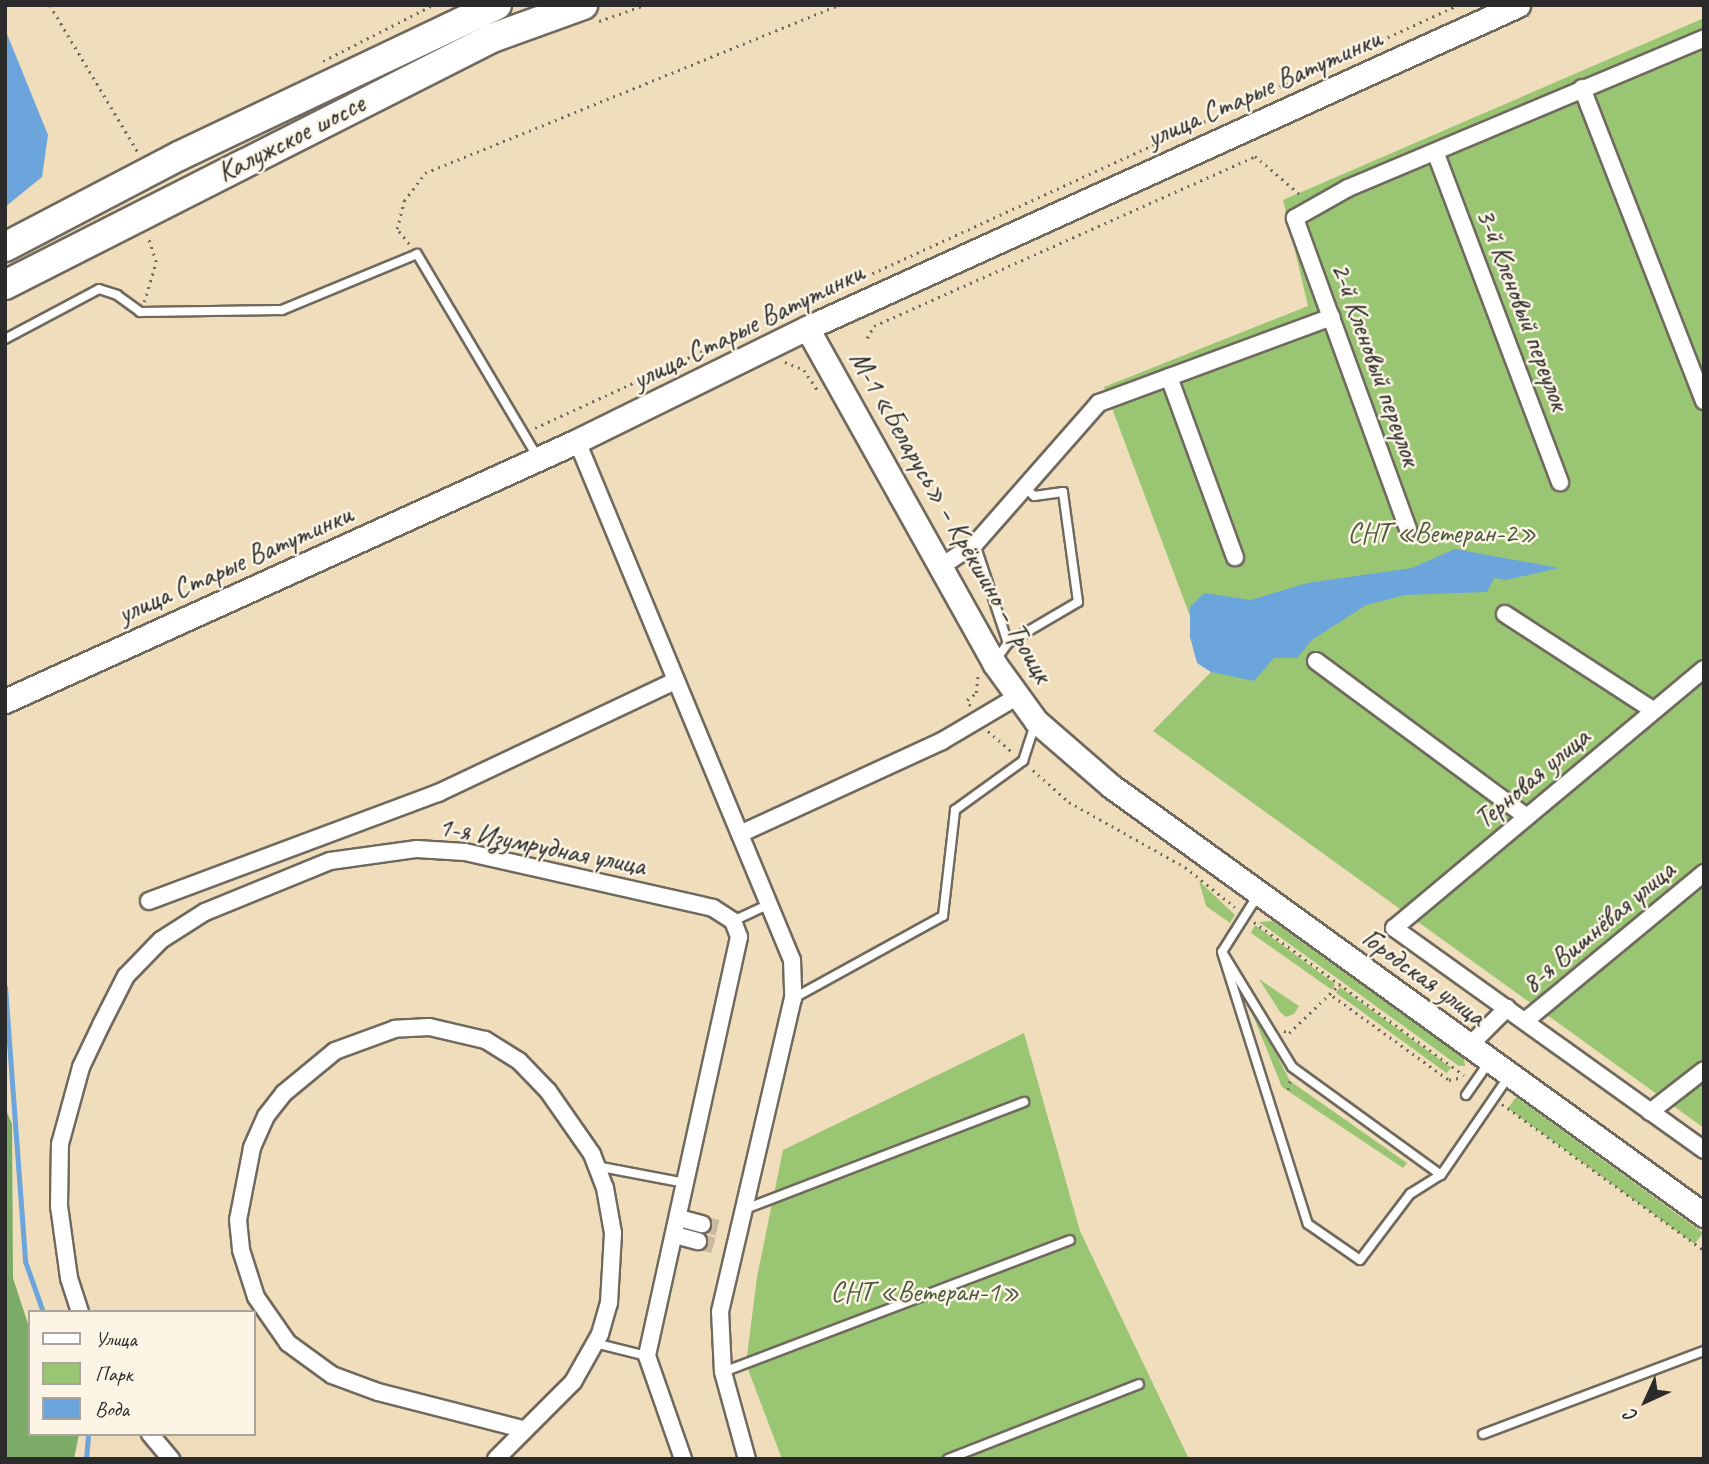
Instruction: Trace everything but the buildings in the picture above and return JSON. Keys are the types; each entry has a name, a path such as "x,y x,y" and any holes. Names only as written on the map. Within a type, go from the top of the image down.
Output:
{"highway":[{"name":"Калужское шоссе","path":"5,285 492,38 583,5"},
{"name":"Калужское шоссе","path":"5,247 478,8"}],"main road":[{"name":"улица Старые Ватутинки","path":"5,701 577,441 807,328 1518,5"},
{"name":"М-1 «Беларусь» – Крёкшино – Троицк","path":"807,328 994,663 1036,721 1111,786"},
{"name":"Городская улица","path":"1111,786 1258,895 1704,1215"}],"street":[{"path":"1312,205 1581,88 1704,38"},
{"path":"1581,88 1704,401"},
{"name":"3-й Кленовый переулок","path":"1436,153 1560,482"},
{"name":"2-й Кленовый переулок","path":"1312,205 1295,218 1408,529"},
{"path":"942,566 975,544 1099,403 1332,317"},
{"path":"1169,377 1235,557"},
{"path":"577,441 673,681 792,960 793,999 742,1210 730,1231 726,1248 720,1311 723,1372 747,1459"},
{"path":"1504,614 1653,710"},
{"path":"1315,662 1527,817"},
{"name":"Терновая улица","path":"1507,1008 1394,928 1704,669"},
{"path":"149,901 438,793 673,681"},
{"path":"740,834 942,741 1018,696"},
{"name":"1-я Изумрудная улица","path":"79,1310 69,1278 59,1206 60,1144 81,1067 126,976 161,940 205,912 330,861 417,849 465,852 700,905 733,921"},
{"name":"8-я Вишнёвая улица","path":"1525,1021 1704,873"},
{"path":"683,1459 647,1356 739,937 733,921"},
{"path":"1469,1046 1507,1008 1704,1150"},
{"path":"496,1459 522,1429 573,1382 595,1343 609,1303 613,1233 596,1166 571,1118 519,1061 485,1040 429,1027 395,1030 335,1051 284,1093 251,1148 238,1220 241,1250 256,1297 288,1343 351,1384 522,1429"},
{"path":"1650,1112 1704,1070"},
{"path":"679,1218 702,1224"},
{"path":"675,1236 698,1241"},
{"path":"152,1436 171,1459"}],"lane":[{"path":"5,339 99,289 117,295 140,312 282,310 417,254 538,458"},
{"path":"994,663 1008,643 1078,602 1063,492 1034,496 1026,488"},
{"path":"975,544 1008,643"},
{"path":"793,999 943,916 956,810 1023,761 1036,721"},
{"path":"1222,952 1258,895"},
{"path":"733,921 769,904"},
{"path":"1222,952 1292,1067 1441,1175"},
{"path":"1222,952 1308,1224 1360,1259 1410,1194 1441,1175 1509,1075"},
{"path":"1466,1095 1490,1061"},
{"path":"742,1210 1024,1102"},
{"path":"596,1166 685,1184"},
{"path":"723,1372 1070,1240"},
{"path":"595,1343 647,1356"},
{"path":"1483,1434 1704,1351"},
{"path":"948,1459 1139,1384"}],"path":[{"path":"50,5 139,155"},
{"path":"417,254 397,229 404,201 425,173 839,5"},
{"path":"524,434 1458,5"},
{"path":"867,338 874,326 1255,156 1312,205"},
{"path":"140,312 156,262 147,235"},
{"path":"1023,761 1069,802 1185,867 1245,916 1446,1058 1466,1077 1448,1080 1332,996"},
{"path":"1282,1031 1289,1033 1308,1012 1332,996 1340,984"},
{"path":"1288,1090 1290,1081"},
{"path":"1493,1097 1704,1250"}],"green space":[{"name":"СНТ «Ветеран-2»","path":"1704,18 1704,1128 1153,731 1211,672 1104,387 1308,306 1283,200"},
{"path":"1199,881 1235,915 1230,923 1206,906"},
{"path":"1273,921 1464,1058 1465,1066 1459,1066 1259,922"},
{"path":"1255,925 1335,984 1332,990 1251,933"},
{"path":"1259,979 1299,1006 1294,1014 1286,1017 1280,1012"},
{"path":"1239,981 1290,1081 1407,1163 1403,1168 1282,1087"},
{"path":"1340,987 1451,1068 1447,1073 1336,993"},
{"name":"СНТ «Ветеран-1»","path":"1024,1033 1080,1231 1189,1459 782,1459 746,1364 757,1277 783,1150"},
{"path":"1516,1097 1703,1233 1695,1244 1508,1108"},
{"path":"5,1108 12,1124 13,1278 28,1324 28,1436 79,1436 74,1459 5,1459"}],"water":[{"path":"5,29 48,135 42,177 5,207"},
{"path":"1455,549 1559,568 1506,580 1494,578 1487,592 1405,595 1366,605 1312,640 1297,658 1274,658 1254,681 1211,672 1197,663 1190,637 1190,607 1204,593 1251,600 1307,583 1412,568"}],"waterway":[{"path":"5,987 25,1261 42,1310"},
{"path":"86,1459 88,1436"}],"tunnel":[{"path":"702,1224 723,1229"},
{"path":"698,1241 719,1247"}]}
